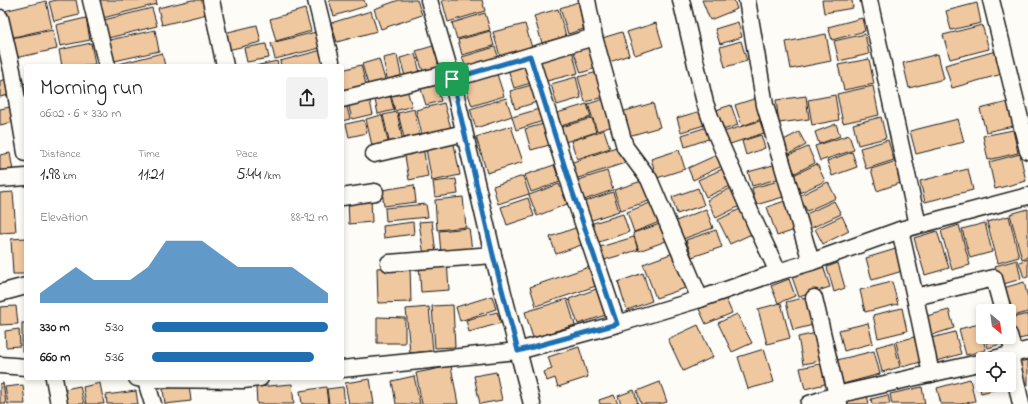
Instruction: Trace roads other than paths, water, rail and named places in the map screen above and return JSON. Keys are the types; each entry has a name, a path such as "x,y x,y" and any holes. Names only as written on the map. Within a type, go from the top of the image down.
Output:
{"street":[{"path":"90,0 106,64"},
{"path":"211,0 225,64"},
{"path":"316,0 330,61"},
{"path":"429,0 451,76 493,255 532,404"},
{"path":"587,0 594,37 625,147 649,179 700,298"},
{"path":"681,0 705,103 716,136 778,272"},
{"path":"747,0 765,105 811,262"},
{"path":"869,0 918,225"},
{"path":"990,0 1028,151"},
{"path":"0,18 12,70 24,141"},
{"path":"344,99 451,76 530,56 594,37"},
{"path":"530,56 617,324"},
{"path":"374,154 464,133"},
{"path":"0,179 24,177"},
{"path":"344,197 375,192"},
{"path":"344,369 518,351 617,324 700,298 811,262 900,230 1028,196"},
{"path":"900,230 916,297 931,374"},
{"path":"389,263 493,255"},
{"path":"916,297 994,278 1001,304"},
{"path":"0,293 24,287"},
{"path":"814,298 837,400"},
{"path":"1017,353 1021,404"},
{"path":"809,404 837,400 931,374 976,364"},
{"path":"0,365 24,367"},
{"path":"54,380 59,404"},
{"path":"143,380 153,404"}]}
